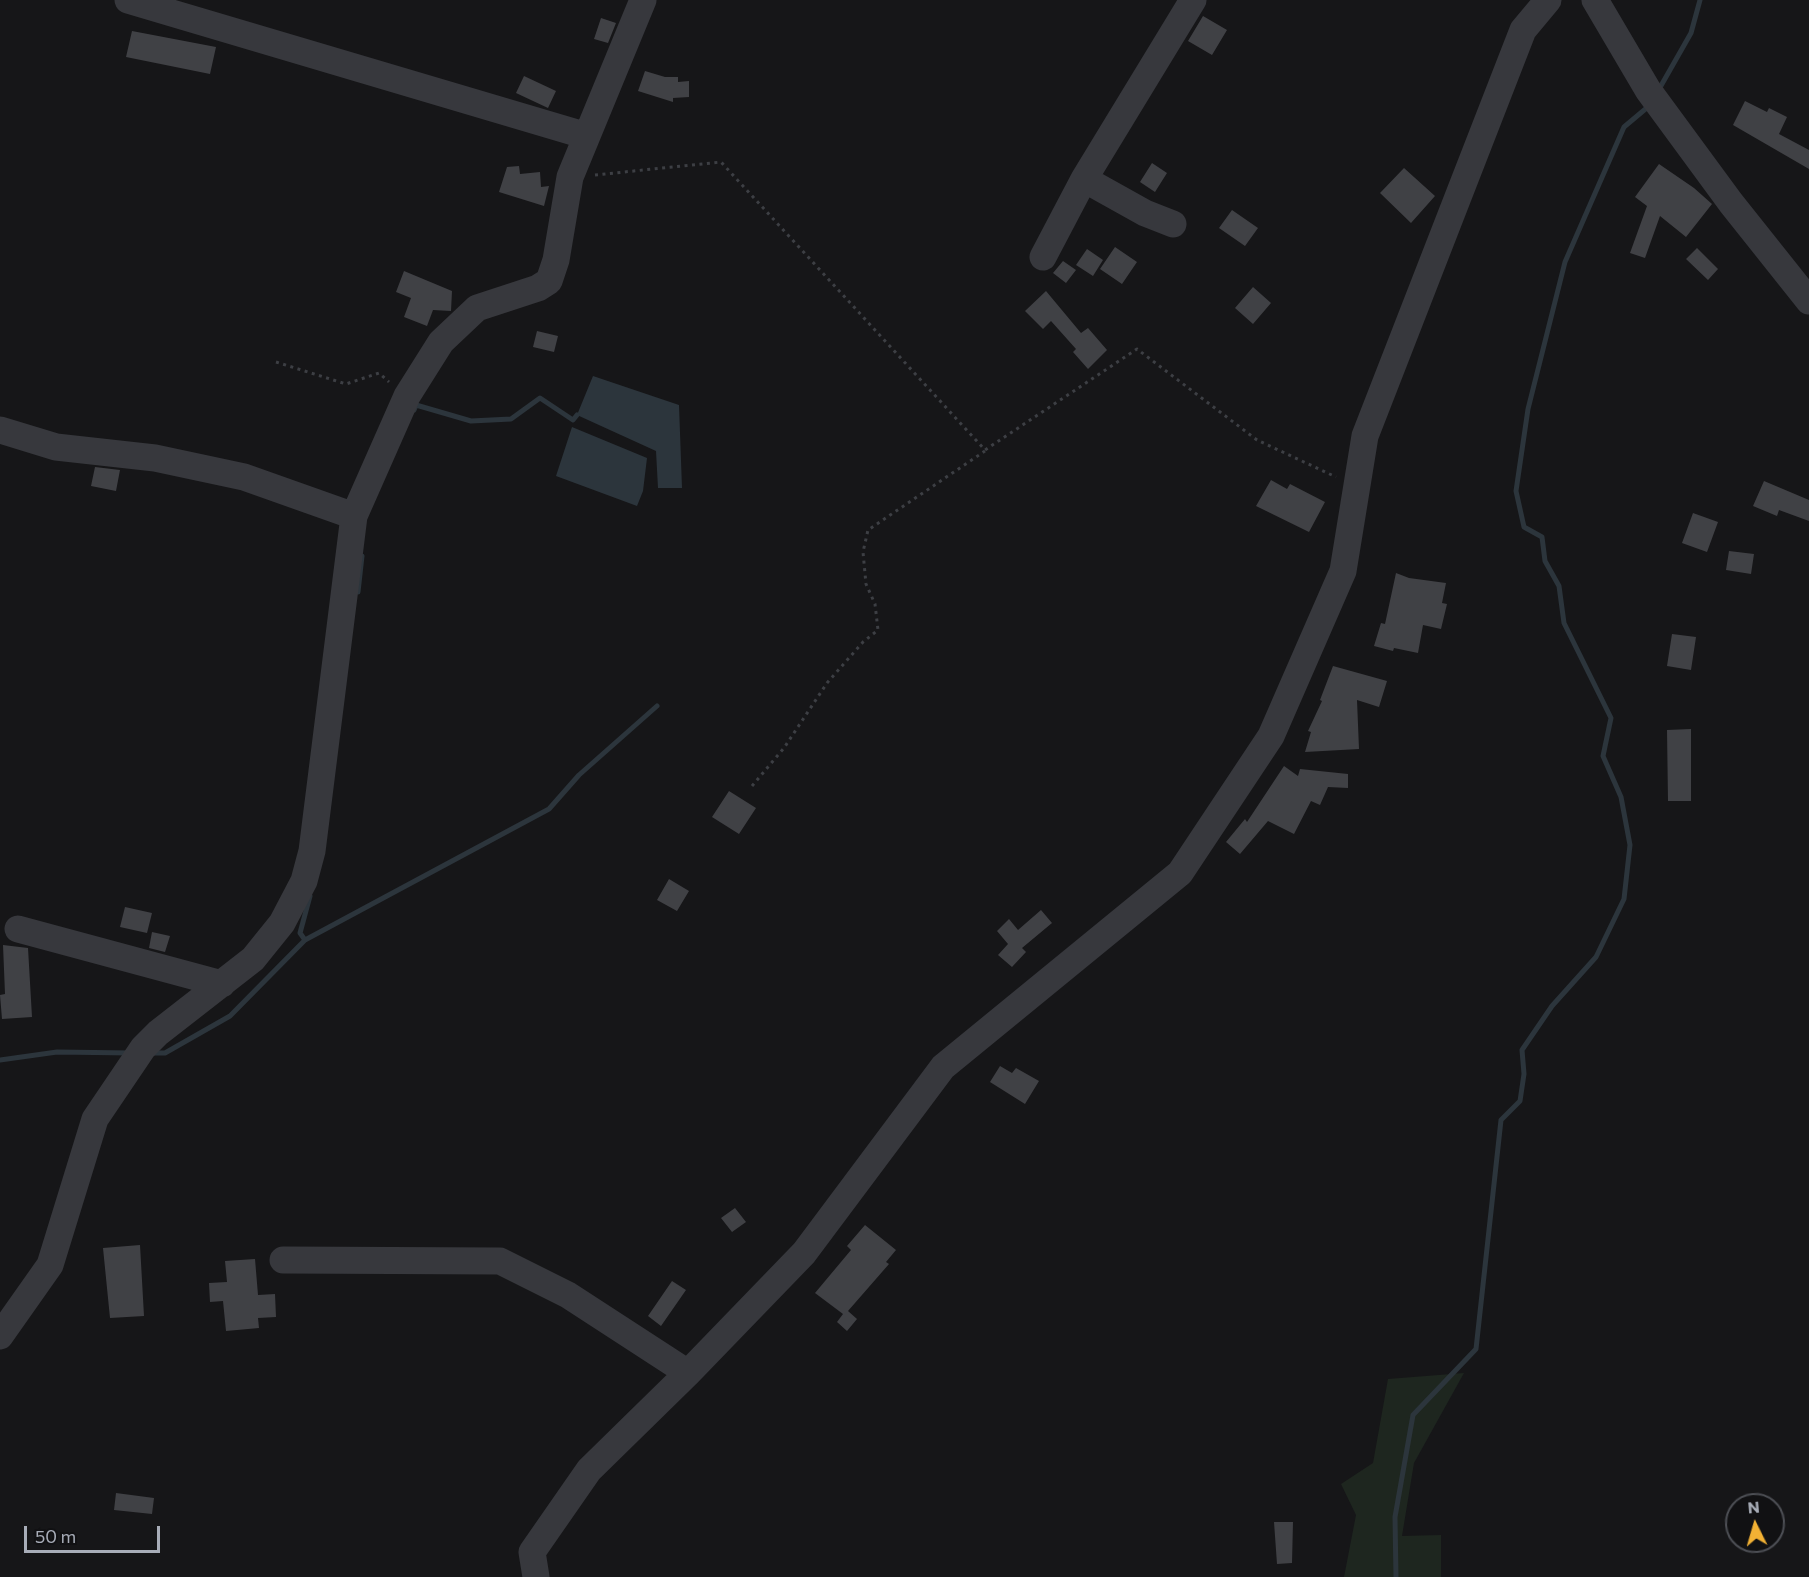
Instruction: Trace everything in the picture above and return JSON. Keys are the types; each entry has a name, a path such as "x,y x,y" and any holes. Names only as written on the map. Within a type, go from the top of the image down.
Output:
{"street":[{"path":"128,0 587,135"},
{"path":"0,1336 50,1265 95,1119 143,1048 158,1033 253,959 282,923 304,881 312,851 354,516 406,396 441,342 477,308 538,288 549,281 556,260 570,177 643,0"},
{"path":"1043,257 1084,179 1192,0"},
{"path":"536,1577 532,1552 589,1470 688,1373 804,1253 943,1067 1180,873 1271,736 1343,571 1365,436 1523,30 1548,0"},
{"path":"1595,0 1655,99 1731,203 1809,301"},
{"path":"1084,179 1145,213 1173,224"},
{"path":"0,430 56,447 155,458 244,477 354,516"},
{"path":"18,928 222,984"},
{"path":"283,1260 500,1261 568,1295 688,1373"}],"path":[{"path":"570,177 721,162 986,450"},
{"path":"752,786 784,748 827,683 863,642 878,630 875,604 866,584 863,552 868,530 1137,349 1257,440 1357,487"},
{"path":"276,362 346,384 379,373 406,396"}],"shaded area":[{"path":"593,376 679,405 682,488 658,488 656,451 577,415"},
{"path":"572,427 647,458 643,491 637,506 556,476"},
{"path":"1464,1373 1414,1463 1402,1536 1441,1535 1441,1577 1344,1577 1356,1515 1341,1484 1373,1463 1388,1379"}],"building":[{"path":"1203,16 1227,30 1212,55 1188,41"},
{"path":"601,18 616,23 608,43 594,39"},
{"path":"132,31 216,47 210,74 126,57"},
{"path":"645,71 665,77 678,77 678,82 689,81 689,97 673,98 673,102 638,91"},
{"path":"524,76 556,91 548,108 516,93"},
{"path":"1745,101 1767,112 1769,108 1787,117 1779,134 1809,150 1809,169 1733,125"},
{"path":"1152,163 1167,173 1155,192 1140,182"},
{"path":"1659,164 1694,188 1712,204 1686,237 1660,216 1645,258 1630,253 1647,206 1635,197"},
{"path":"519,166 520,174 540,172 541,187 549,186 544,206 499,192 507,167"},
{"path":"1404,168 1435,196 1411,223 1380,193"},
{"path":"1232,210 1258,228 1245,246 1219,228"},
{"path":"1115,247 1137,262 1122,284 1100,269"},
{"path":"1697,248 1718,269 1708,280 1686,259"},
{"path":"1087,249 1103,260 1093,276 1076,265"},
{"path":"1063,261 1076,270 1066,283 1053,273"},
{"path":"404,271 452,291 451,311 433,310 427,326 404,317 411,298 396,292"},
{"path":"1253,287 1271,303 1253,324 1235,308"},
{"path":"1046,291 1081,333 1088,328 1107,350 1088,369 1073,352 1076,349 1051,321 1043,329 1025,311"},
{"path":"537,331 558,336 554,352 533,347"},
{"path":"95,467 120,470 116,491 91,486"},
{"path":"1271,480 1287,489 1290,484 1325,502 1309,532 1256,506"},
{"path":"1764,481 1809,500 1809,521 1779,510 1777,516 1753,506"},
{"path":"1693,513 1718,522 1707,552 1682,543"},
{"path":"1729,551 1754,554 1751,574 1726,570"},
{"path":"1396,573 1409,578 1446,583 1442,603 1447,604 1441,629 1423,625 1418,653 1394,648 1393,651 1374,646 1381,623 1385,624"},
{"path":"1672,634 1696,637 1691,670 1667,666"},
{"path":"1333,666 1387,681 1379,707 1357,700 1359,749 1305,752 1311,732 1308,731 1322,701 1320,700"},
{"path":"1691,729 1691,801 1668,801 1667,730"},
{"path":"1284,766 1298,776 1300,769 1348,774 1348,788 1328,787 1320,805 1311,801 1294,834 1268,821 1240,854 1226,842 1245,819 1247,822"},
{"path":"729,791 756,808 739,834 712,817"},
{"path":"669,879 689,891 677,911 657,900"},
{"path":"125,907 152,913 147,933 120,927"},
{"path":"1041,910 1052,923 1022,948 1026,952 1012,967 998,955 1008,944 997,931 1009,919 1018,930"},
{"path":"152,932 170,936 165,952 149,948"},
{"path":"3,945 28,948 32,1017 2,1019 0,995 5,994"},
{"path":"1000,1066 1012,1073 1016,1068 1039,1081 1025,1104 990,1082"},
{"path":"735,1208 746,1222 732,1232 721,1218"},
{"path":"865,1225 896,1250 886,1262 889,1264 848,1311 857,1319 847,1331 837,1322 843,1314 815,1293 851,1250 847,1246"},
{"path":"140,1245 144,1316 110,1318 103,1248"},
{"path":"255,1259 258,1295 275,1294 276,1317 258,1318 259,1328 226,1331 223,1301 210,1302 209,1283 227,1282 225,1261"},
{"path":"672,1281 686,1290 661,1326 648,1316"},
{"path":"116,1493 154,1498 152,1514 114,1510"},
{"path":"1274,1522 1293,1522 1292,1563 1277,1564"}],"waterway":[{"path":"1658,91 1691,33 1700,0"},
{"path":"1396,1577 1395,1517 1413,1415 1476,1349 1501,1120 1520,1101 1524,1074 1522,1050 1552,1006 1596,957 1624,899 1630,845 1621,797 1603,756 1611,718 1564,623 1559,586 1545,561 1542,537 1524,527 1516,491 1528,409 1565,262 1624,127 1649,106"},
{"path":"414,410 416,405 471,421 511,419 540,398 573,420 577,415"},
{"path":"358,592 362,556"},
{"path":"150,1053 165,1053 230,1016 305,940 549,809 579,775 657,706"},
{"path":"305,940 300,933 310,896"},
{"path":"0,1060 57,1052 131,1053"}]}
